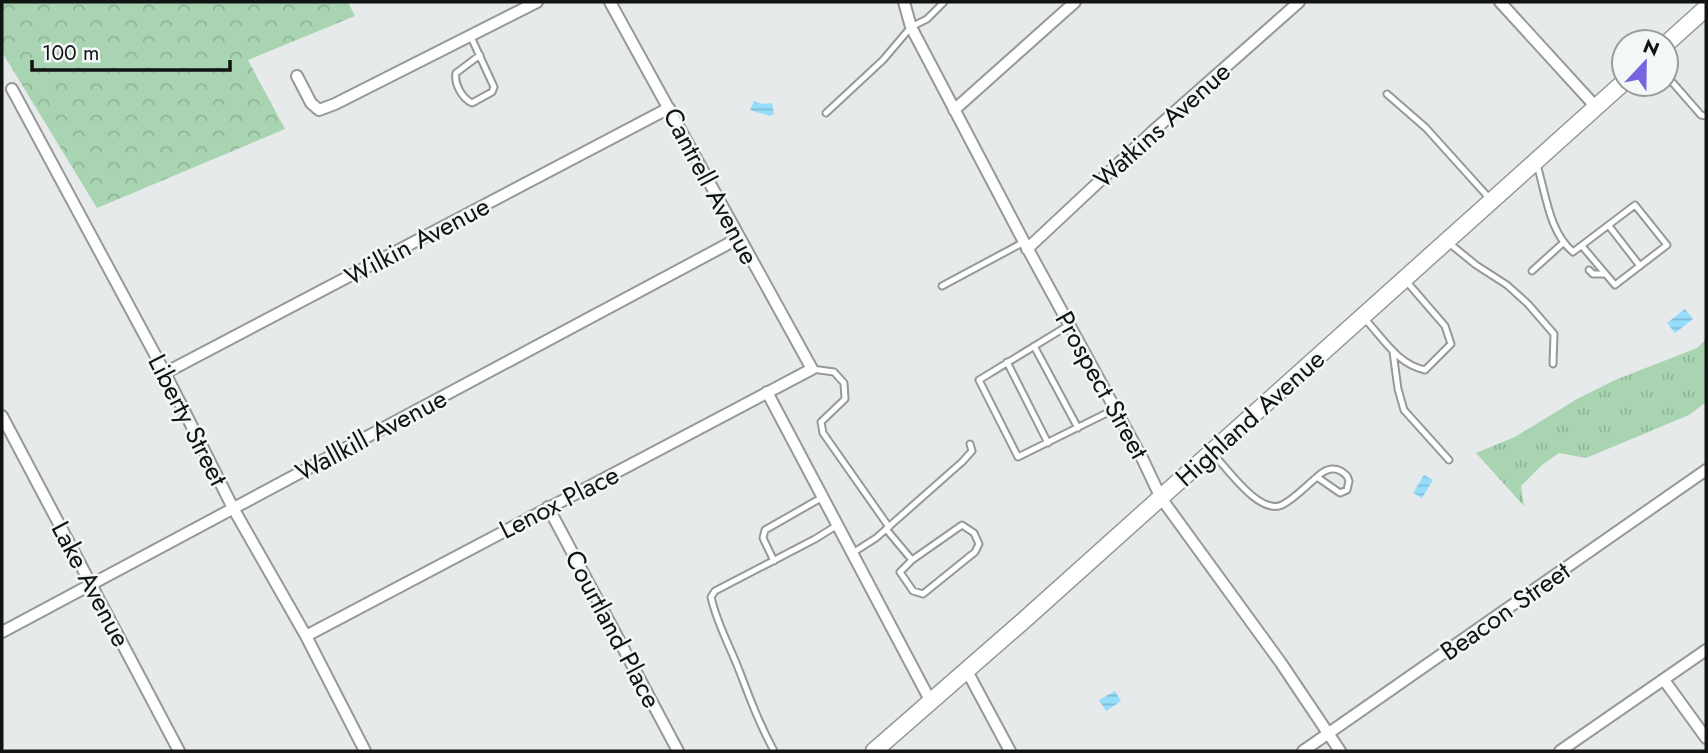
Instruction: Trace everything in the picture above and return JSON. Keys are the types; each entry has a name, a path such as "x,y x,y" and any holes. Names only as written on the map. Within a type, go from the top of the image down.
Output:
{"street":[{"path":"297,76 311,103 319,110 537,2"},
{"name":"Cantrell Avenue","path":"610,2 812,369"},
{"name":"Prospect Street","path":"904,2 911,27 954,110 1161,498 1282,663 1340,751"},
{"path":"954,110 1075,2"},
{"name":"Watkins Avenue","path":"1026,246 1299,2"},
{"path":"1500,2 1596,107"},
{"path":"1680,31 1706,8"},
{"name":"Liberty Street","path":"12,89 165,373 233,508 306,636 366,751"},
{"name":"Highland Avenue","path":"874,751 1161,498 1610,94"},
{"name":"Wilkin Avenue","path":"165,373 669,108"},
{"name":"Wallkill Avenue","path":"2,632 739,238"},
{"name":"Lenox Place","path":"306,636 812,369"},
{"path":"767,392 930,702"},
{"name":"Lake Avenue","path":"2,416 179,751"},
{"name":"Beacon Street","path":"1303,751 1706,470"},
{"name":"Courtland Place","path":"548,507 678,751"},
{"path":"1560,751 1706,650"},
{"path":"967,671 1010,751"},
{"path":"1664,680 1706,738"}],"lane":[{"path":"826,113 883,60 911,27 927,19 944,2"},
{"path":"470,35 480,55 494,87 492,92 472,103 464,99 455,78 462,66 480,55"},
{"path":"1680,91 1701,115 1706,116"},
{"path":"1387,94 1426,128 1492,201"},
{"path":"1536,162 1563,243 1576,254 1582,246 1635,205 1667,245 1615,285 1582,246"},
{"path":"1609,226 1640,266"},
{"path":"1446,241 1507,285 1528,304 1554,334 1553,364"},
{"path":"1532,271 1563,243"},
{"path":"942,286 1026,246"},
{"path":"1589,270 1593,274 1605,274"},
{"path":"1362,316 1410,367 1425,370 1451,344 1445,326 1404,278"},
{"path":"1069,325 979,380 1018,457 1115,409"},
{"path":"1034,346 1079,428"},
{"path":"1393,352 1404,410 1449,460"},
{"path":"1007,362 1048,443"},
{"path":"812,369 834,372 844,383 845,399 821,422 823,432 912,561"},
{"path":"851,554 888,528 967,457 972,451 970,443"},
{"path":"1212,452 1255,500 1267,506 1284,504 1324,470 1337,469 1347,476 1347,489 1340,493 1317,477"},
{"path":"774,561 763,538 765,530 821,498"},
{"path":"962,525 974,533 979,544 975,552 923,594 913,592 900,572 912,561 962,525"},
{"path":"774,751 754,714 738,667 722,636 712,597 715,591 836,526"}],"green space":[{"path":"2,2 348,2 355,16 248,60 285,129 97,208 2,52"},
{"path":"1706,339 1706,402 1689,415 1586,458 1559,453 1521,486 1524,506 1476,453 1515,437 1577,399 1615,380 1697,348"}],"water":[{"path":"754,101 772,103 774,114 770,116 750,110"},
{"path":"1685,309 1693,319 1675,333 1667,323"},
{"path":"1424,475 1433,480 1422,498 1413,493"},
{"path":"1115,691 1121,701 1106,711 1099,700"}]}
